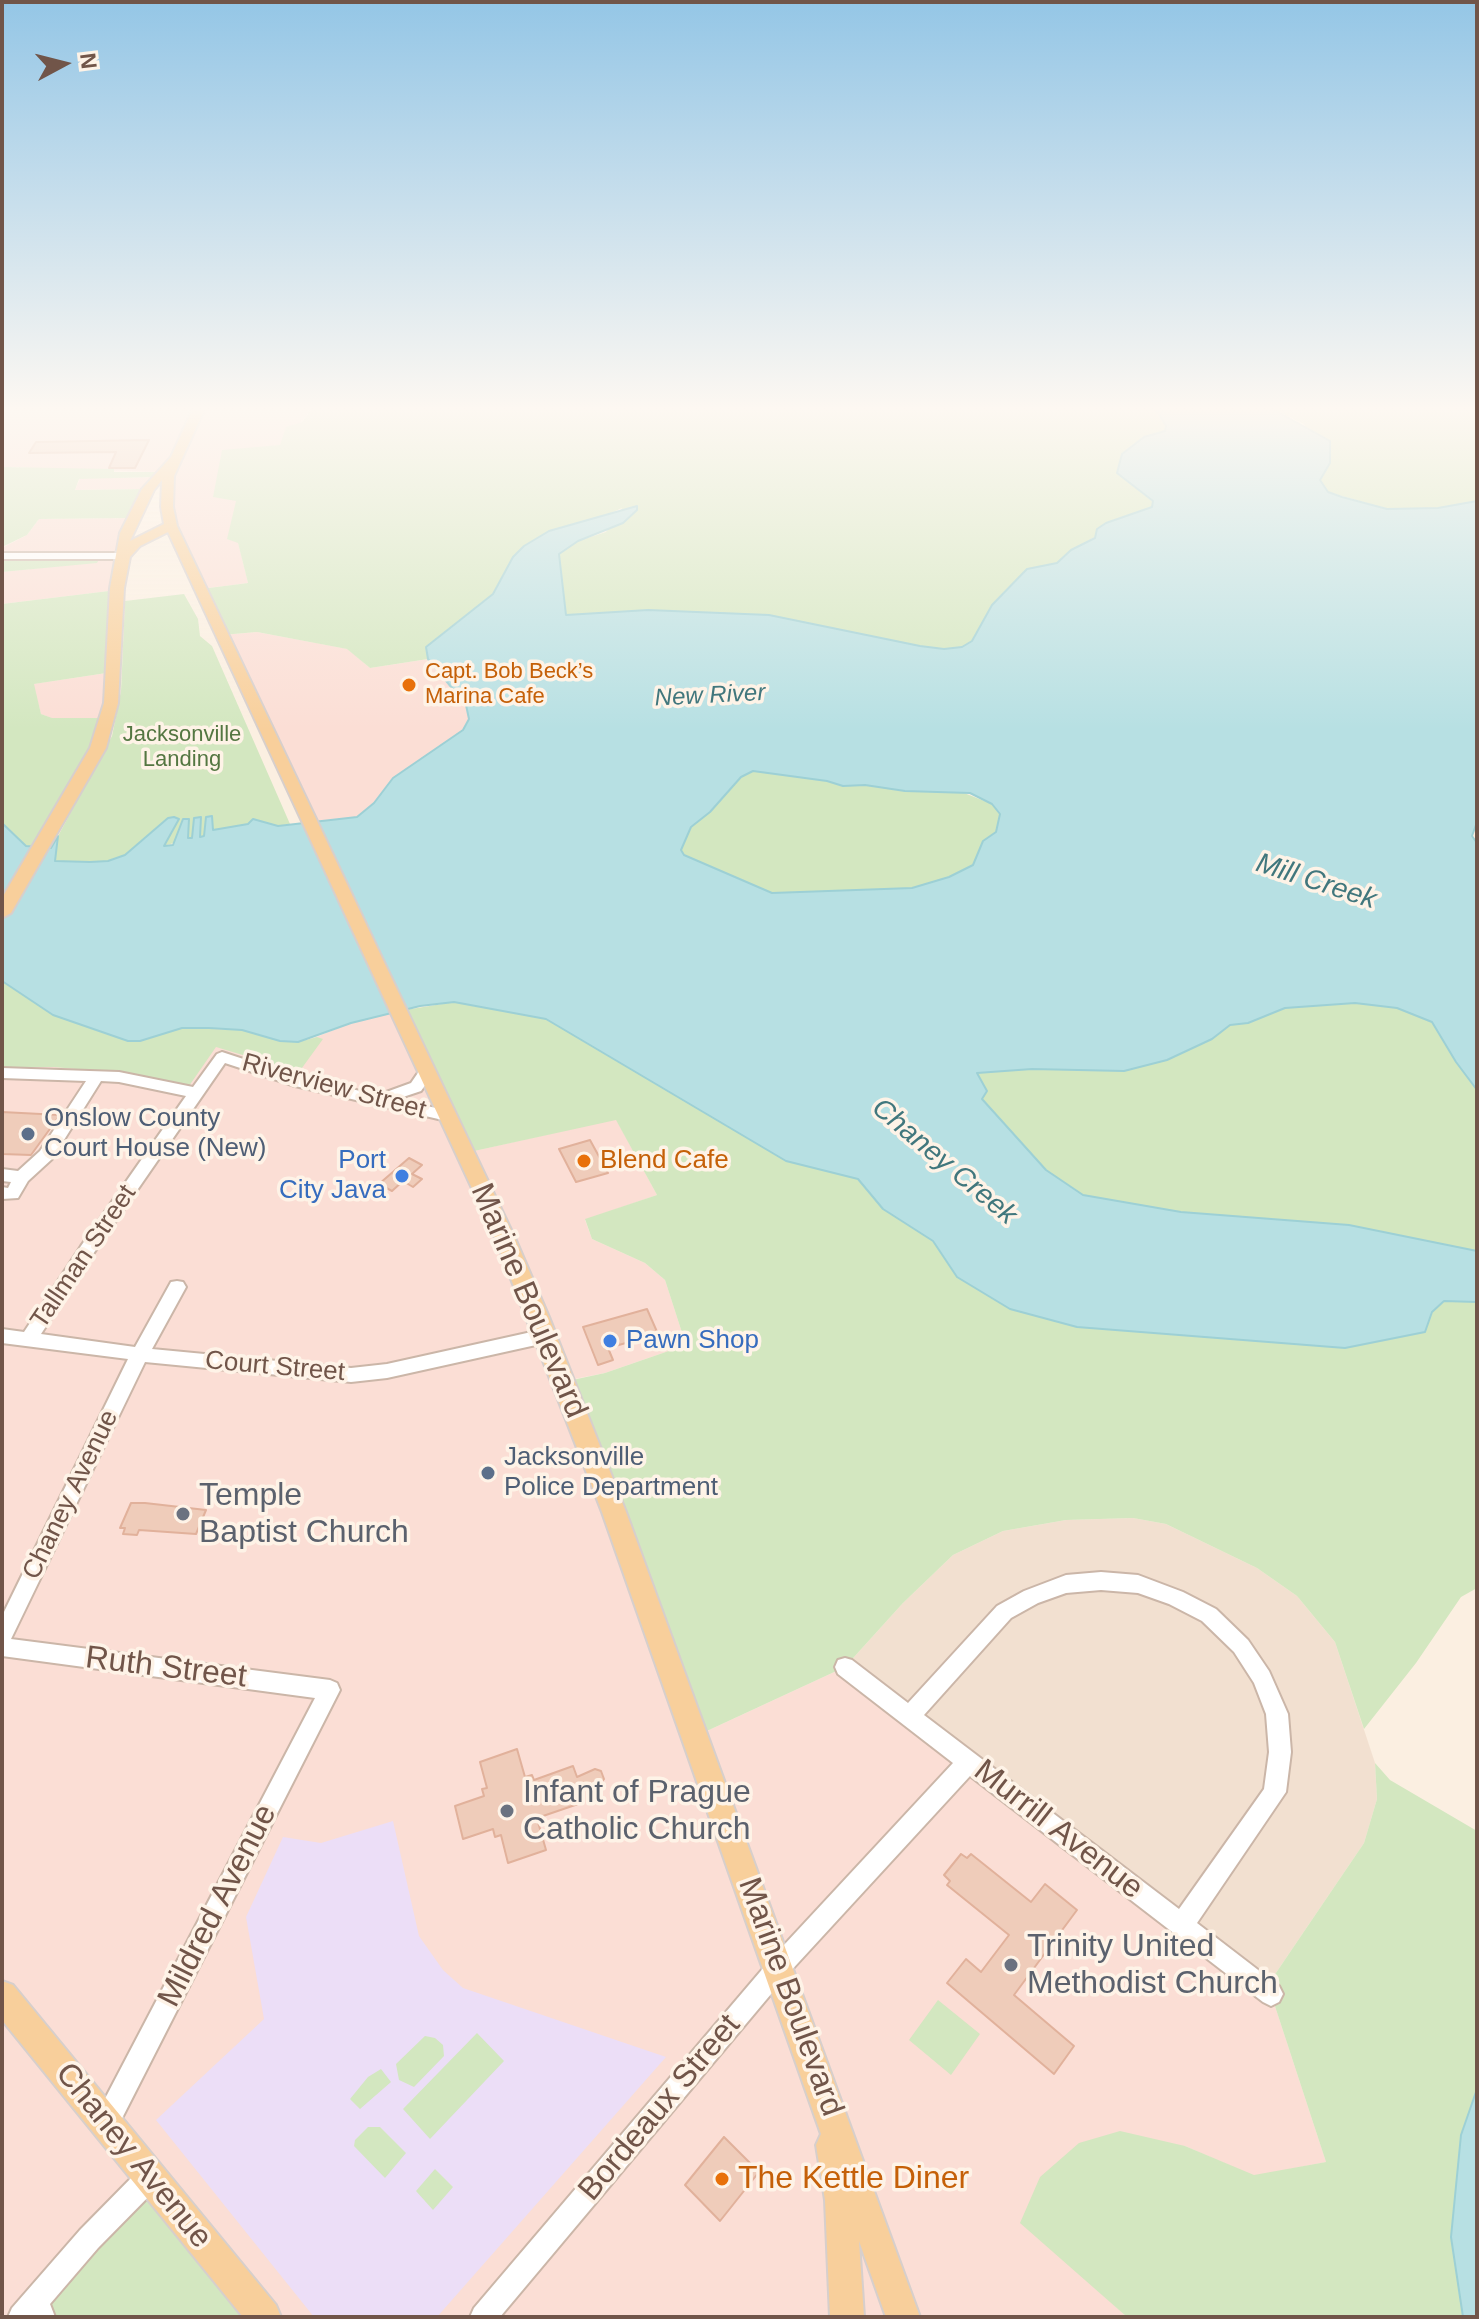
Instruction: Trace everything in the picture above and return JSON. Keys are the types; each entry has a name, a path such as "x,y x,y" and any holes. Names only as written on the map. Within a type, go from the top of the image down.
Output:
{"main road":[{"path":"2,913 98,748 107,724 111,703 117,588 124,556 122,545 135,514"},
{"name":"Marine Boulevard","path":"170,514 171,526 505,1238 545,1336 614,1512 903,2317"},
{"path":"126,533 145,527 171,526"},
{"path":"124,556 135,543 171,526"},
{"name":"Chaney Avenue","path":"2,1996 264,2317"},
{"path":"823,2090 841,2200 847,2317"}],"street":[{"path":"2,556 124,556"},
{"name":"Tallman Street","path":"29,1339 222,1057"},
{"name":"Riverview Street","path":"222,1057 295,1081 447,1116"},
{"path":"379,1100 416,1087 427,1071"},
{"path":"2,1073 97,1076 195,1093"},
{"path":"2,1193 12,1194 22,1177 46,1155 97,1076"},
{"path":"2,1175 22,1177"},
{"name":"Chaney Avenue","path":"2,1637 140,1354 177,1287"},
{"name":"Court Street","path":"2,1336 140,1354 351,1375 387,1371 545,1336"},
{"path":"910,1716 1004,1612 1031,1597 1066,1584 1101,1581 1138,1584 1209,1615 1241,1646 1262,1678 1277,1714 1280,1752 1275,1792 1181,1926"},
{"name":"Ruth Street","path":"2,1647 330,1690"},
{"name":"Murrill Avenue","path":"845,1667 1271,1994"},
{"name":"Mildred Avenue","path":"106,2123 330,1690"},
{"name":"Bordeaux Street","path":"483,2317 779,1967 969,1761"},
{"path":"32,2312 150,2177"}],"shaded area":[{"path":"170,514 237,514 238,542 248,583 201,589 171,526"},
{"path":"134,518 117,590 2,604 2,572 97,562 2,556 2,548 27,535 39,519"},
{"path":"257,632 348,649 370,668 428,659 466,705 469,719 463,730 393,778 374,803 357,817 310,822 222,635"},
{"path":"113,672 108,718 51,718 41,714 33,684"},
{"path":"2,981 309,1040 351,1023 399,1011 465,1153 616,1119 657,1195 585,1220 592,1239 645,1263 665,1280 686,1345 605,1373 564,1381 696,1736 845,1667 1271,1994 1326,2162 1254,2176 1185,2146 1089,2282 1127,2317 2,2317"},
{"path":"1133,1518 1166,1524 1257,1568 1297,1596 1335,1642 1375,1763 1377,1799 1364,1843 1265,1989 845,1667 903,1603 953,1555 1003,1531 1066,1520"},
{"path":"393,1821 419,1936 443,1970 463,1988 666,2057 437,2317 314,2317 156,2120 264,2019 246,1917 283,1837 321,1843"}],"green space":[{"path":"2,514 136,514 134,518 39,519 27,535 2,547"},
{"path":"233,514 608,514 513,557 493,594 426,647 428,659 370,668 347,649 257,632 222,635 201,589 248,583 238,543 227,539"},
{"path":"618,514 1132,514 1106,523 1097,529 1095,537 1071,550 1057,563 1027,569 992,605 972,641 962,647 944,649 769,615 565,615 559,554 578,541 606,532"},
{"path":"2,556 101,556 97,563 2,572"},
{"path":"117,590 113,672 34,684 41,714 52,718 108,718 41,847 26,846 2,823 2,604"},
{"name":"Jacksonville Landing","path":"184,594 198,619 200,636 212,646 290,824 278,826 253,819 249,824 212,830 206,817 204,837 199,837 194,819 192,838 163,846 178,820 174,817 168,818 125,855 108,861 55,861 58,836 112,736 121,691 125,601"},
{"path":"753,771 843,786 878,785 906,791 959,791 992,804 1000,814 996,832 983,841 973,865 949,877 912,888 772,893 684,855 681,850 691,827 710,812 741,777"},
{"path":"2,981 53,1015 128,1041 140,1041 182,1028 242,1030 280,1041 323,1039 299,1072 216,1047 189,1086 129,1074 54,1067 2,1067"},
{"path":"454,1002 546,1019 786,1161 858,1179 883,1209 933,1241 957,1277 1077,1327 1345,1348 1432,1312 1445,1301 1477,1302 1477,1588 1461,1597 1416,1663 1364,1729 1335,1642 1297,1596 1257,1568 1166,1524 1133,1518 1066,1520 1003,1531 953,1555 903,1603 845,1667 696,1736 563,1382 605,1373 686,1345 665,1280 645,1263 592,1239 585,1219 657,1195 616,1120 465,1153 399,1011"},
{"path":"1355,1003 1397,1008 1433,1022 1456,1062 1477,1090 1477,1251 1349,1225 1181,1212 1083,1195 1046,1170 982,1099 987,1091 977,1073 1032,1069 1124,1071 1167,1060 1212,1039 1230,1025 1248,1023 1285,1008"},
{"path":"1375,1763 1390,1780 1477,1831 1477,2089 1461,2135 1451,2237 1463,2317 1127,2317 1020,2223 1040,2177 1079,2143 1120,2131 1185,2146 1254,2175 1326,2162 1271,1994 1265,1989 1364,1843 1377,1799"},
{"path":"938,2000 980,2034 951,2075 909,2040"},
{"path":"477,2033 504,2061 430,2139 403,2109"},
{"path":"425,2036 435,2038 443,2045 444,2056 414,2087 399,2080 396,2064"},
{"path":"381,2069 391,2082 360,2109 350,2099 368,2077"},
{"path":"368,2127 380,2127 406,2153 385,2178 354,2146 355,2140"},
{"path":"435,2169 453,2187 433,2210 416,2191"},
{"path":"150,2177 264,2317 42,2317 33,2303"}],"water":[{"path":"608,514 632,514 623,523 578,541 559,554 566,615 648,610 769,615 944,649 962,647 972,641 992,605 1027,569 1057,563 1071,550 1095,538 1097,529 1131,514 1477,514 1477,822 1472,836 1477,843 1477,1090 1432,1022 1397,1008 1355,1003 1285,1008 1248,1023 1230,1025 1212,1039 1167,1060 1124,1071 1032,1069 977,1073 987,1091 982,1099 1046,1170 1083,1195 1181,1212 1349,1225 1477,1251 1477,1302 1444,1301 1432,1312 1425,1332 1345,1348 1077,1327 1010,1309 957,1277 933,1241 883,1209 858,1179 786,1161 546,1019 454,1002 420,1006 351,1023 298,1042 280,1041 242,1030 209,1028 182,1028 140,1041 128,1041 53,1015 2,981 2,823 26,846 51,848 58,836 55,861 90,862 108,861 125,855 168,818 179,819 164,846 173,845 183,819 189,819 188,838 192,838 194,818 201,817 200,837 204,836 206,817 212,816 213,830 248,824 253,819 278,826 357,817 374,803 393,778 463,730 469,719 466,705 428,659 426,647 493,594 513,557 524,546 549,531","holes":["753,771 843,786 970,793 992,804 1000,814 996,832 983,841 973,865 949,877 912,888 772,893 684,855 681,850 691,827 710,812 741,777"]},
{"path":"1477,2089 1477,2317 1463,2317 1451,2237 1461,2135"}],"building":[{"name":"Onslow County Court House (New)","path":"2,1112 60,1115 31,1155 2,1154"},
{"name":"Blend Cafe","path":"590,1140 608,1173 576,1182 559,1149"},
{"name":"Port City Java","path":"409,1158 422,1165 412,1174 422,1179 413,1187 403,1181 392,1191 379,1184"},
{"name":"Pawn Shop","path":"647,1309 658,1334 608,1348 613,1360 598,1365 583,1327"},
{"name":"Temple Baptist Church","path":"131,1503 206,1510 196,1534 139,1530 137,1535 123,1534 125,1528 120,1528"},
{"name":"Infant of Prague Catholic Church","path":"517,1749 525,1777 532,1775 534,1780 573,1766 577,1777 595,1769 601,1771 604,1779 596,1788 579,1786 584,1802 543,1816 544,1820 538,1822 546,1850 508,1863 501,1835 495,1837 493,1829 463,1839 455,1806 484,1796 482,1789 487,1788 480,1762"},
{"name":"Trinity United Methodist Church","path":"961,1854 967,1858 971,1854 1031,1902 1045,1884 1077,1910 1014,1995 1074,2046 1054,2074 947,1983 966,1959 981,1972 1009,1935 947,1885 950,1881 944,1875"},
{"name":"The Kettle Diner","path":"724,2137 759,2172 720,2221 685,2185"}],"place":[{"name":"Capt. Bob Beck’s Marina Cafe","path":"409,685"},
{"name":"Onslow County Court House (New)","path":"28,1134"},
{"name":"Blend Cafe","path":"584,1161"},
{"name":"Port City Java","path":"402,1176"},
{"name":"Pawn Shop","path":"610,1341"},
{"name":"Jacksonville Police Department","path":"488,1473"},
{"name":"Temple Baptist Church","path":"183,1514"},
{"name":"Infant of Prague Catholic Church","path":"507,1811"},
{"name":"Trinity United Methodist Church","path":"1011,1965"},
{"name":"The Kettle Diner","path":"722,2179"}],"water label":[{"name":"New River","path":"710,696"},
{"name":"Mill Creek","path":"1316,882"},
{"name":"Chaney Creek","path":"944,1162"}]}
